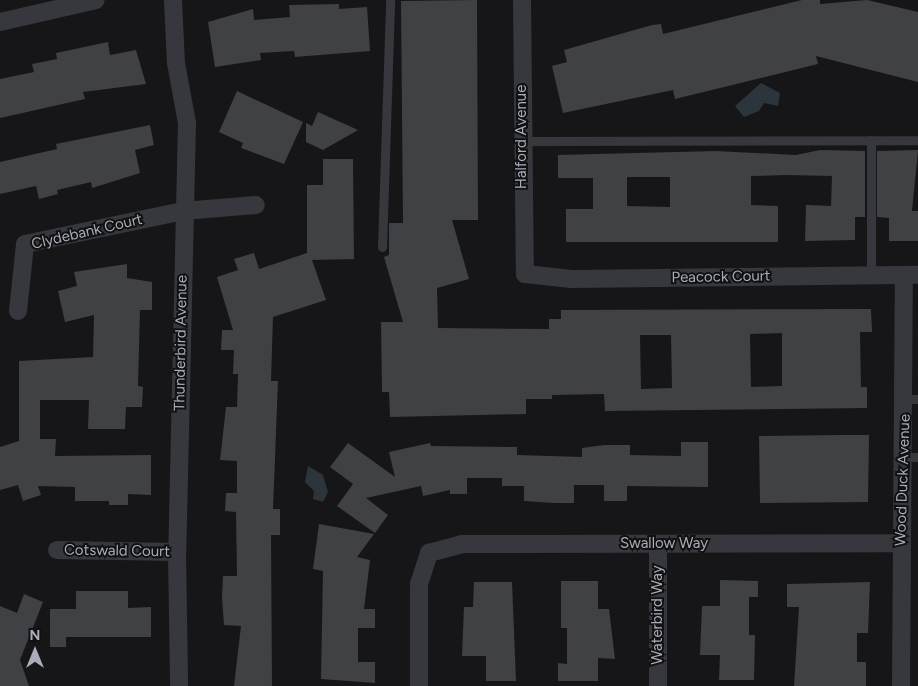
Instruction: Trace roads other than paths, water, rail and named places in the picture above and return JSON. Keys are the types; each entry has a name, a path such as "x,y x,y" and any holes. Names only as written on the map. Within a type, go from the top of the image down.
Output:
{"street":[{"path":"0,22 96,0"},
{"name":"Thunderbird Avenue","path":"173,0 176,63 187,123 183,211 178,552 179,686"},
{"name":"Halford Avenue","path":"522,0 525,274"},
{"path":"183,211 256,205"},
{"name":"Clydebank Court","path":"18,311 26,244 183,211"},
{"name":"Peacock Court","path":"525,274 572,279 911,275"},
{"name":"Wood Duck Avenue","path":"901,686 900,543 910,457 911,275"},
{"name":"Swallow Way","path":"419,686 419,584 429,553 462,544 900,543"},
{"name":"Waterbird Way","path":"658,544 658,686"},
{"name":"Cotswald Court","path":"57,550 178,552"}],"lane":[{"path":"382,248 390,0"},
{"path":"871,140 871,275"},
{"path":"523,141 918,140"}]}
